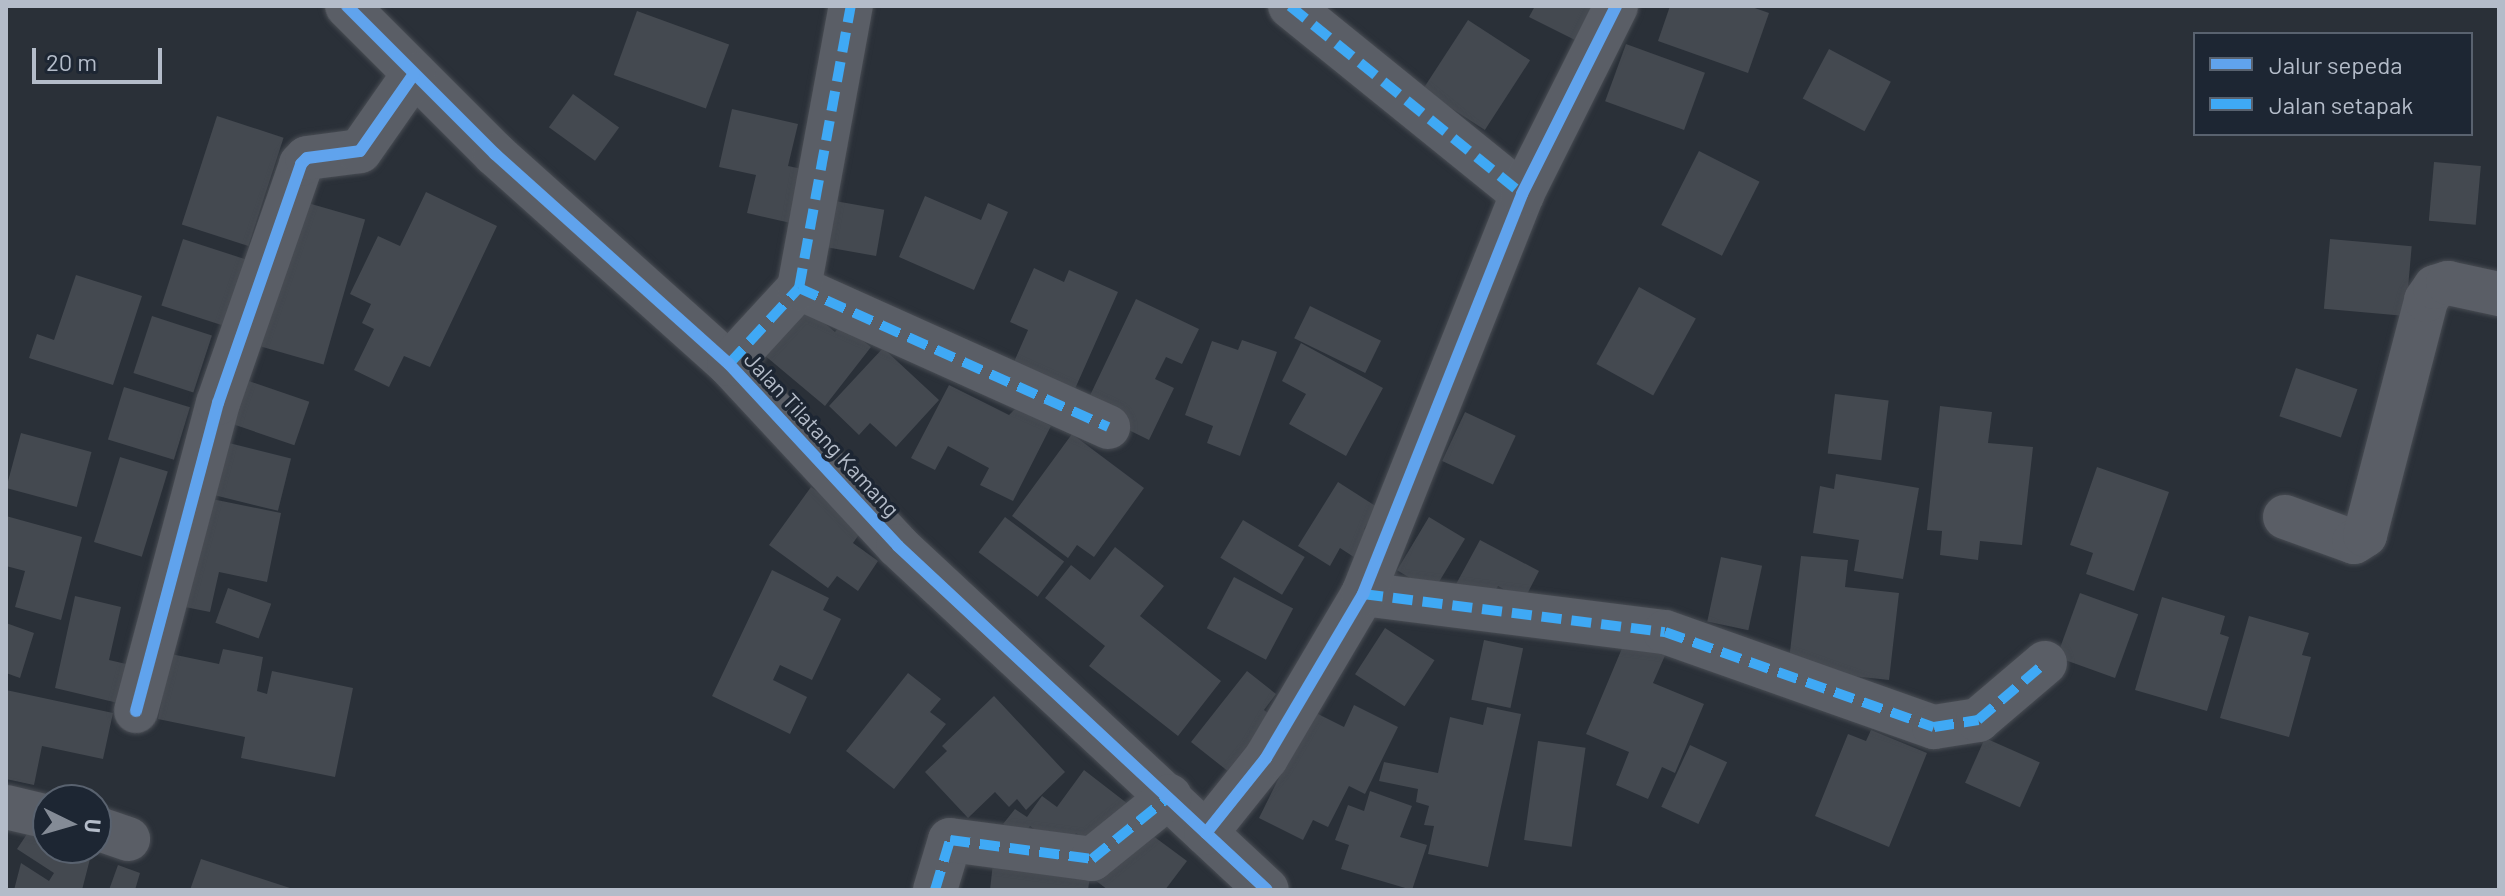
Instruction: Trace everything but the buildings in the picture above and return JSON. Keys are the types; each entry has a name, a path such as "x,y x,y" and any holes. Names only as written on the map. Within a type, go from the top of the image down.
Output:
{"street":[{"name":"Jalan Tilatang Kamang","path":"347,6 414,74 729,364 898,546 1170,796 1267,890"},
{"path":"729,364 799,288 851,6"},
{"path":"1290,6 1522,194"},
{"path":"1206,833 1266,758 1363,594 1522,194 1616,6"},
{"path":"136,711 218,403 301,164 307,158 360,151 414,74"},
{"path":"2285,517 2354,542 2365,535 2426,300 2435,287 2448,283 2499,294"},
{"path":"799,288 1108,427"},
{"path":"1363,594 1665,632 1934,727 1978,720 2045,663"},
{"path":"935,890 950,840 1092,859 1170,796"},
{"path":"6,807 32,813"}],"marked path":[{"path":"729,364 799,288 851,6"},
{"path":"1290,6 1522,194"},
{"path":"799,288 1108,427"},
{"path":"1363,594 1665,632 1934,727 1978,720 2045,663"},
{"path":"935,890 950,840 1092,859 1170,796"}],"cycle path":[{"path":"347,6 495,154 729,364 898,546 1267,890"},
{"path":"1206,833 1266,758 1363,594 1522,194 1616,6"},
{"path":"136,711 218,403 301,164 307,158 360,151 414,74"}]}
